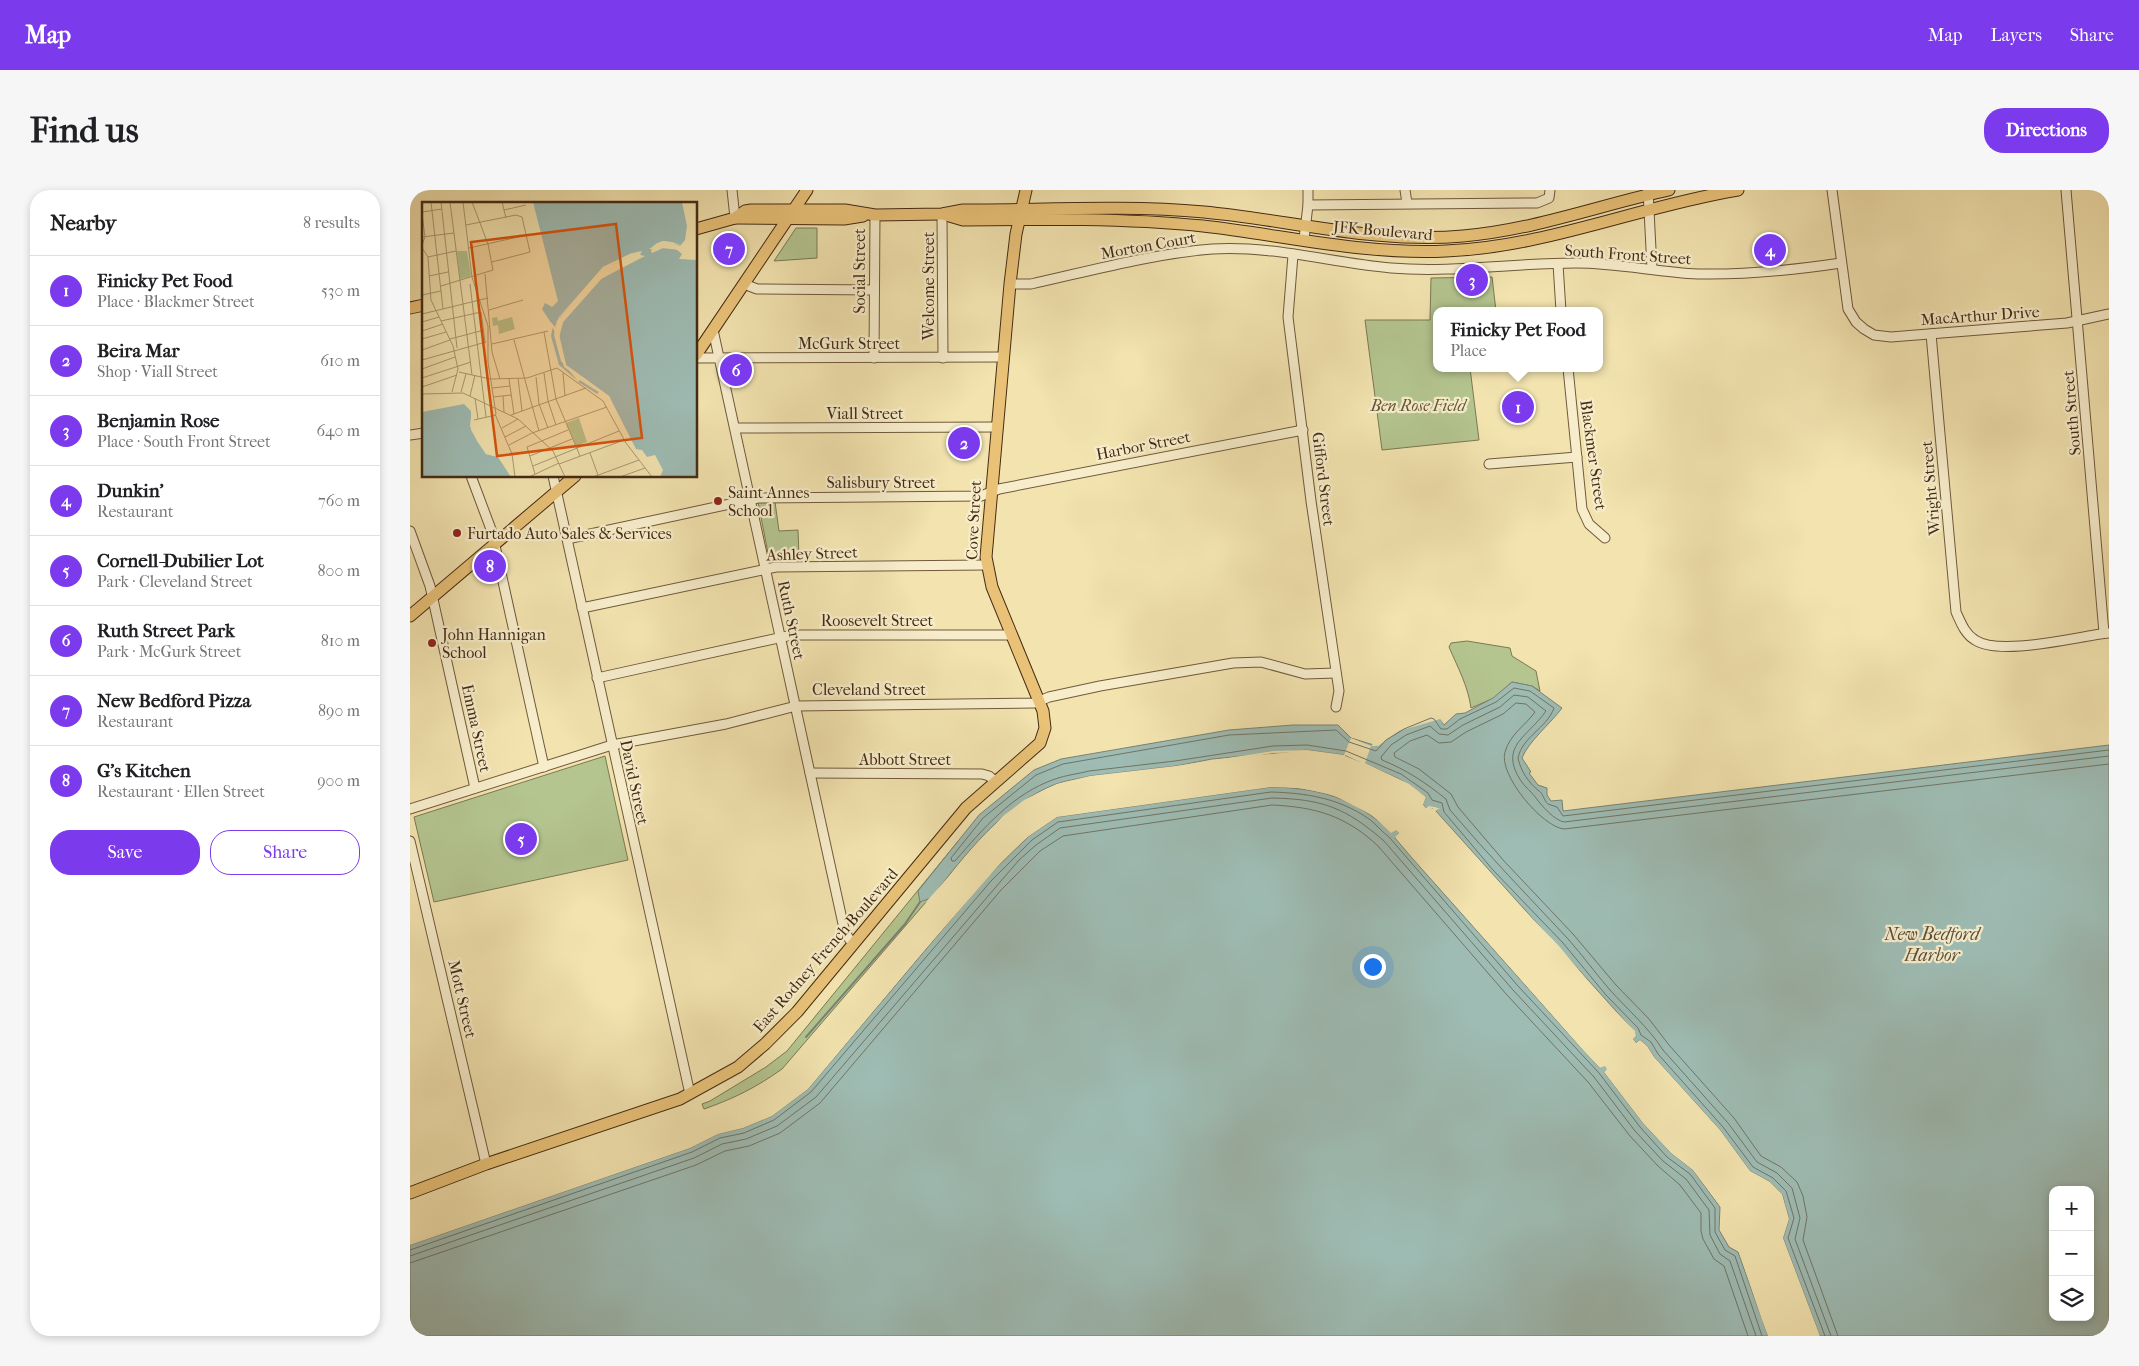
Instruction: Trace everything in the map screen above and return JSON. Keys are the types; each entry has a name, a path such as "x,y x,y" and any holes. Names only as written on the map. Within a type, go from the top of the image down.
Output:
{"main road":[{"path":"698,354 807,190"},
{"name":"Cove Street","path":"1026,190 1020,215 1010,284 1002,357 990,493 986,565 992,588 1040,703 1044,717 1042,740 1034,750"},
{"name":"JFK Boulevard","path":"1020,215 1156,208 1206,212 1392,237 1463,236 1537,225 1648,193 1669,190"},
{"name":"JFK Boulevard","path":"1020,215 1175,224 1391,250 1464,250 1543,237 1648,209 1738,190"},
{"path":"698,228 735,218 748,210 790,215 844,210 871,215 942,214 963,210 1020,215"},
{"path":"410,616 573,478"},
{"name":"East Rodney French Boulevard","path":"411,1190 690,1094 730,1072 765,1044 797,1012 962,812 1034,750"}],"street":[{"path":"732,190 735,218"},
{"path":"1304,239 1308,190"},
{"path":"1406,190 1407,203"},
{"path":"1832,190 1841,263"},
{"name":"South Street","path":"2066,190 2106,633"},
{"path":"1648,193 1652,269"},
{"path":"1308,205 1538,203 1549,194"},
{"name":"Welcome Street","path":"942,214 944,358"},
{"name":"Social Street","path":"871,215 874,358"},
{"name":"Morton Court","path":"1010,284 1031,284 1198,251 1244,249 1293,255"},
{"name":"South Front Street","path":"1293,255 1359,265 1420,270 1558,264 1609,264 1725,274 1778,271 1841,263"},
{"name":"Gifford Street","path":"1293,255 1288,317 1311,500 1339,691 1336,707"},
{"name":"MacArthur Drive","path":"1841,263 1847,304 1856,322 1864,330 1879,336 1931,334 2078,321 2109,314"},
{"path":"1558,264 1561,307"},
{"path":"744,284 757,289 874,290"},
{"name":"Ruth Street","path":"713,330 845,933 853,944"},
{"name":"Wright Street","path":"1931,334 1956,612 1969,635 1980,643 2002,647 2106,633"},
{"name":"McGurk Street","path":"698,357 1002,357"},
{"name":"Blackmer Street","path":"1568,372 1582,509 1589,524 1605,538"},
{"name":"Viall Street","path":"735,428 996,427"},
{"name":"Harbor Street","path":"990,493 1027,483 1303,430"},
{"path":"1489,464 1576,457"},
{"path":"472,478 494,545 544,767"},
{"name":"David Street","path":"554,478 690,1094"},
{"name":"Salisbury Street","path":"567,539 750,499 770,497 981,496 990,493"},
{"name":"Emma Street","path":"410,531 433,597 475,788"},
{"name":"Ashley Street","path":"582,608 780,566 986,565"},
{"name":"Roosevelt Street","path":"597,678 796,635 1012,635"},
{"name":"Cleveland Street","path":"410,809 612,745 726,724 796,706 1040,703 1049,697 1233,663 1261,662 1305,674 1336,673"},
{"name":"Abbott Street","path":"810,773 982,774 989,776 996,782"},
{"name":"Mott Street","path":"410,841 486,1164"}],"green space":[{"path":"796,228 817,228 817,258 774,261"},
{"name":"Ben Rose Field","path":"1492,277 1496,307 1433,307 1433,372 1470,372 1479,440 1382,450 1365,320 1430,320 1431,278"},
{"path":"745,363 744,376 728,376 727,364"},
{"path":"758,502 775,502 779,531 798,530 799,557 769,558"},
{"path":"1467,641 1510,648 1512,656 1536,671 1540,691 1532,686 1512,682 1494,698 1471,708 1465,685 1449,647 1451,643"},
{"path":"605,756 628,860 434,902 414,817"},
{"path":"959,840 951,873 782,1069 744,1092 704,1109 702,1104 766,1067 787,1051"}],"water":[{"name":"New Bedford Harbor","path":"1512,682 1532,686 1562,708 1529,746 1522,758 1531,772 1529,773 1538,785 1547,788 1547,795 1551,801 1562,800 1563,811 2109,745 2109,1336 1820,1336 1783,1238 1789,1219 1782,1194 1770,1182 1750,1171 1720,1130 1654,1057 1647,1046 1640,1040 1636,1043 1633,1039 1636,1036 1634,1031 1435,810 1439,808 1426,808 1423,804 1426,797 1399,779 1344,755 1307,750 1212,759 1176,766 1090,776 1064,781 1037,793 1019,804 1002,818 986,832 931,898 920,902 918,891 979,815 1034,770 1061,759 1229,730 1293,725 1338,725 1351,738 1377,746 1383,737 1437,714 1444,725 1456,714 1465,713 1493,698"},
{"path":"1271,787 1305,790 1336,797 1364,811 1391,832 1396,829 1399,833 1395,838 1412,858 1583,1050 1600,1068 1605,1065 1608,1069 1604,1072 1643,1123 1671,1153 1693,1170 1720,1207 1719,1230 1729,1247 1738,1252 1768,1336 410,1336 410,1245 690,1148 718,1134 743,1128 772,1116 808,1089 987,877 1029,836 1057,817"}],"pier":[{"path":"1437,711 1444,725 1440,719 1399,731 1378,746 1371,746 1381,735 1403,721 1426,712"},
{"path":"1351,738 1371,746 1365,763 1409,784 1426,797 1423,805 1426,808 1429,806 1440,808 1435,811 1489,874 1559,946 1602,998 1635,1031 1636,1036 1633,1039 1636,1043 1640,1040 1647,1046 1654,1057 1720,1130 1750,1171 1770,1182 1782,1194 1789,1219 1783,1238 1820,1336 1817,1335 1783,1247 1780,1235 1786,1219 1780,1195 1768,1184 1748,1172 1718,1132 1645,1048 1640,1044 1637,1046 1631,1039 1632,1033 1557,948 1488,875 1433,812 1433,808 1426,811 1420,805 1423,798 1398,781 1366,768 1360,762 1345,755 1345,758 1307,752 1273,753 1176,769 1090,779 1058,786 1025,802 1005,817 933,899 925,903 1003,816 1024,800 1057,784 1090,776 1176,766 1273,751 1307,750 1344,755"},
{"path":"1271,784 1301,785 1334,792 1374,813 1391,829 1397,828 1401,832 1398,837 1523,980 1601,1065 1605,1063 1609,1067 1607,1072 1645,1122 1673,1151 1695,1169 1722,1205 1723,1210 1693,1170 1671,1153 1643,1123 1604,1072 1607,1069 1605,1066 1600,1068 1583,1050 1395,837 1399,833 1396,830 1391,833 1372,815 1333,795 1300,788 1271,787 1057,817 1011,851 922,953 808,1089 772,1116 743,1128 718,1134 690,1148 410,1245 410,1243 436,1232 689,1145 717,1131 742,1126 771,1114 806,1087 920,952 1010,850 1027,834 1056,815"},
{"path":"1738,1249 1752,1281 1770,1336 1768,1336 1762,1320"}],"waterway":[{"path":"806,1037 905,924 920,902"}],"place":[{"name":"New Bedford Pizza","path":"729,249"},
{"name":"Dunkin'","path":"1770,250"},
{"name":"Benjamin Rose","path":"1472,280"},
{"name":"Ruth Street Park","path":"736,370"},
{"name":"Finicky Pet Food","path":"1518,407"},
{"name":"Beira Mar","path":"964,443"},
{"name":"Saint Annes School","path":"718,501"},
{"name":"Furtado Auto Sales & Services","path":"457,533"},
{"name":"G’s Kitchen","path":"490,566"},
{"name":"John Hannigan School","path":"432,643"},
{"name":"Cornell-Dubilier Lot","path":"521,839"}]}
